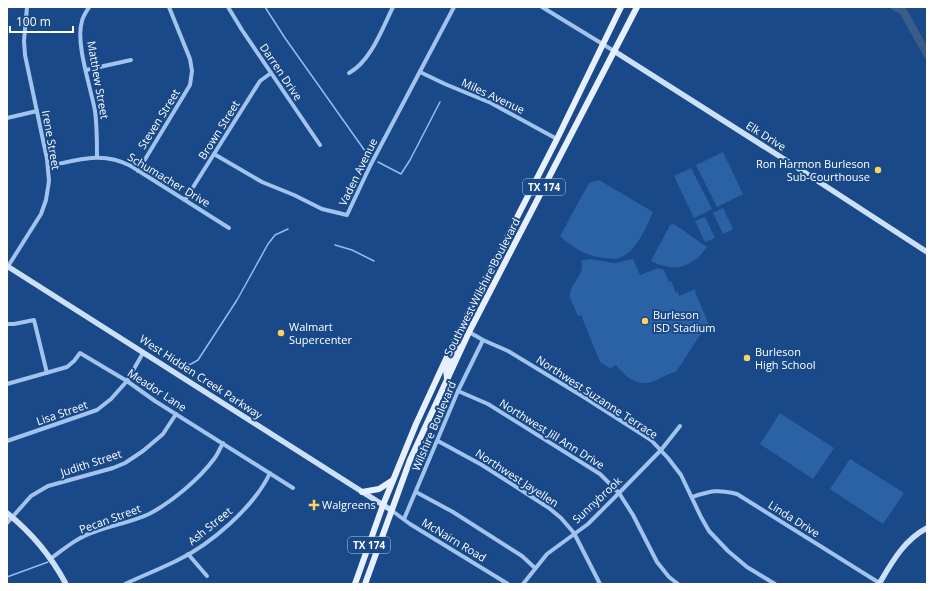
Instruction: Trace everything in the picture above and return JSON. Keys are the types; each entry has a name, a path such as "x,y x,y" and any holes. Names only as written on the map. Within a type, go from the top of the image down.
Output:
{"main road":[{"name":"Southwest Wilshire Boulevard","path":"355,584 383,505 416,424 454,341 557,139 621,7"},
{"name":"Southwest Wilshire Boulevard","path":"365,584 410,460 469,332 637,7"},
{"path":"496,260 504,264"},
{"path":"447,380 446,370 457,348 457,344 454,341"},
{"path":"362,492 379,490 394,478"}],"street":[{"name":"Irene Street","path":"7,266 41,214 47,193 49,166 24,40 28,7"},
{"name":"Matthew Street","path":"89,7 82,21 80,35 95,113 97,157"},
{"name":"Steven Street","path":"138,171 190,86 192,71 190,59 169,7"},
{"name":"Darren Drive","path":"228,7 320,145"},
{"path":"349,73 361,65 368,56 393,7"},
{"name":"Vaden Avenue","path":"214,154 262,182 322,209 347,215 370,166 454,7"},
{"path":"542,7 614,51"},
{"name":"Elk Drive","path":"614,51 927,252"},
{"path":"86,70 131,60"},
{"name":"Miles Avenue","path":"420,72 491,103 557,139"},
{"name":"Brown Street","path":"185,200 260,81 271,73"},
{"path":"7,118 37,111"},
{"name":"Schumacher Drive","path":"49,166 97,157 116,160 138,171 229,228"},
{"name":"West Hidden Creek Parkway","path":"7,266 391,510"},
{"path":"7,324 34,320 47,373"},
{"name":"Northwest Suzanne Terrace","path":"469,332 508,351 586,398 651,440 681,475 701,517 709,531 720,544 747,567 775,584"},
{"name":"Wilshire Boulevard","path":"404,519 438,441 458,390 483,340"},
{"name":"Meador Lane","path":"7,384 67,367 80,353 127,381 293,488"},
{"name":"Lisa Street","path":"7,441 97,410 127,381 143,353"},
{"name":"Northwest Jill Ann Drive","path":"458,390 488,404 600,474 619,493 633,515 657,562 669,577 678,584"},
{"name":"Judith Street","path":"7,523 31,496 48,486 114,468 125,463 142,452 163,434 176,414"},
{"name":"Sunnybrook","path":"523,584 547,554 588,524 661,450 680,426"},
{"name":"Northwest Jayellen","path":"438,441 482,465 549,508 561,518 574,533 600,584"},
{"name":"Pecan Street","path":"50,559 83,537 95,531 129,522 150,514 168,502 189,485 214,458 223,443"},
{"name":"Ash Street","path":"125,584 179,560 203,546 224,529 239,514 266,483 270,473"},
{"name":"Linda Drive","path":"692,497 710,491 721,490 736,494 880,584"},
{"path":"416,492 453,512 522,556 535,568"},
{"name":"McNairn Road","path":"391,510 410,524 508,584"},
{"path":"7,514 36,539 50,559 63,583"},
{"path":"880,584 894,559 905,545 927,528"},
{"path":"188,554 207,576"}],"shaded area":[{"path":"723,152 743,194 717,207 696,165"},
{"path":"691,168 712,209 694,218 674,176"},
{"path":"599,180 653,212 640,239 630,251 617,259 597,257 586,253 575,248 560,236 589,183"},
{"path":"723,208 733,229 723,234 713,213"},
{"path":"705,217 715,238 705,242 695,221"},
{"path":"674,224 707,247 695,260 689,264 675,267 659,265 651,261 670,225"},
{"name":"Burleson ISD Stadium","path":"589,259 615,263 633,259 640,275 658,268 664,270 669,282 671,281 676,293 678,292 679,296 695,289 709,325 704,329 676,372 652,382 641,383 632,380 616,365 610,368 600,362 581,315 578,316 570,296 572,287 581,271 581,261"},
{"path":"780,413 834,448 813,479 760,444"},
{"path":"850,459 904,493 883,524 830,489"}],"waterway":[{"path":"265,7 285,38 370,158"},
{"path":"895,7 903,11 927,54"},
{"path":"378,162 401,174 410,160 440,102"},
{"path":"182,366 191,364 198,360 237,300 268,244 275,235 288,229"},
{"path":"335,245 352,250 374,261"},
{"path":"7,577 48,562"}],"place":[{"name":"Ron Harmon Burleson Sub-Courthouse","path":"878,170"},
{"name":"Burleson ISD Stadium","path":"645,321"},
{"name":"Walmart Supercenter","path":"281,333"},
{"name":"Burleson High School","path":"747,358"},
{"name":"Walgreens","path":"314,505"}]}
